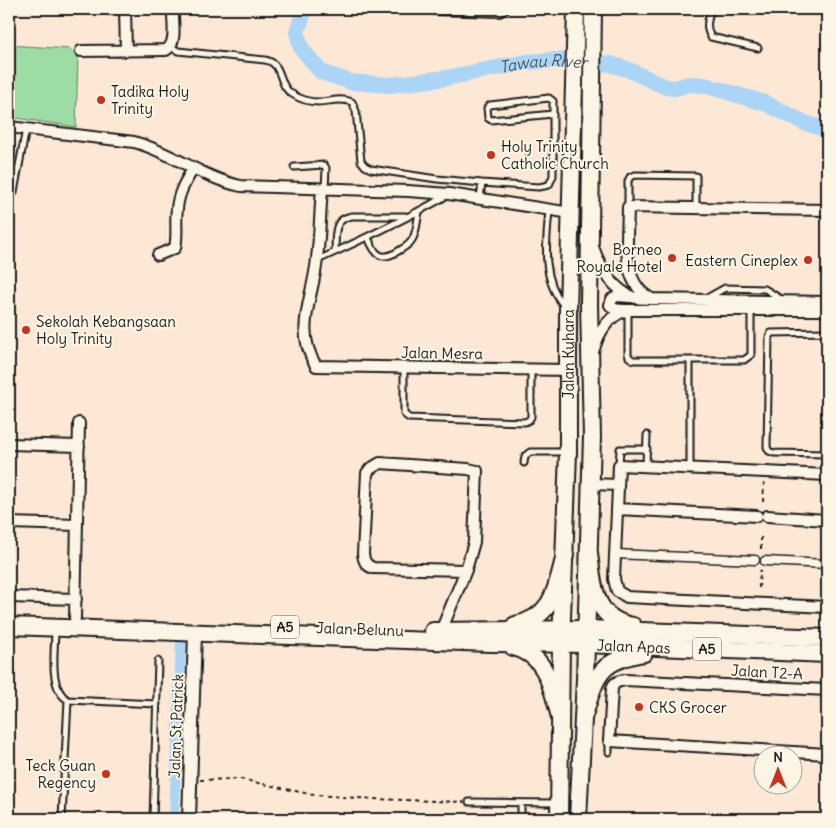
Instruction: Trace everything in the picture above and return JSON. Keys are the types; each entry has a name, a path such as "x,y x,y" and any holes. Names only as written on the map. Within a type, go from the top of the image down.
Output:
{"main road":[{"name":"Jalan Kuhara","path":"559,811 561,637 568,452 568,311 576,9"},
{"name":"Jalan Kuhara","path":"578,819 592,437 590,240 594,10"},
{"path":"571,213 580,203 582,161 592,117"},
{"path":"589,554 594,590 598,601 612,619 621,624 673,640"},
{"path":"491,636 537,618 554,596 565,555"},
{"name":"Jalan Belunu","path":"9,623 75,618 387,631 441,631 491,636"},
{"name":"Jalan Belunu","path":"9,623 56,628 195,633 561,637"},
{"path":"491,636 534,656 544,668 550,681 560,717"},
{"name":"Jalan Apas","path":"561,637 586,636 673,640 827,654"},
{"name":"Jalan Apas","path":"673,640 827,638"},
{"path":"583,718 595,680 602,670 611,663 673,640"}],"street":[{"path":"125,9 126,51"},
{"path":"81,51 166,50 171,47 173,42 173,9"},
{"path":"436,9 499,11 503,9"},
{"path":"9,127 134,142 161,150 193,169 218,180 241,186 449,194 571,213"},
{"path":"158,255 175,248 176,209 182,187 193,169"},
{"path":"317,260 323,189"},
{"path":"652,299 645,296 638,288 628,266 628,207 827,210"},
{"path":"590,240 597,260 607,276 619,288 633,297"},
{"name":"Jalan Mesra","path":"317,260 305,324 310,358 316,366 568,370"},
{"path":"827,302 652,299 615,296 610,303 612,308 616,310 827,310"},
{"path":"591,359 596,341 607,323 618,313 628,310"},
{"path":"75,618 79,423"},
{"path":"9,444 79,446"},
{"path":"441,631 466,570 474,542 476,471 468,468 380,463 370,469 367,473 364,554 364,561 367,565 373,568 466,570"},
{"path":"827,474 619,465 615,554 615,586 618,591 627,597 827,607"},
{"path":"591,484 618,485"},
{"path":"617,509 827,520"},
{"path":"9,523 77,525"},
{"path":"615,554 755,560"},
{"path":"765,561 827,564"},
{"path":"9,597 76,599"},
{"name":"Jalan St Patrick","path":"189,819 195,633"},
{"name":"Jalan T2-A","path":"609,741 612,688 615,683 624,680 827,690"},
{"path":"609,741 827,754"}],"lane":[{"path":"711,9 707,26 711,37 758,48"},
{"path":"171,47 178,51 269,60 277,65 286,89 303,100 318,102 342,100 352,102 356,111 362,161 365,166 371,169 437,179 539,187 549,185 553,176 553,114 553,101 549,98 490,105 487,108 488,118 491,120 553,114"},
{"path":"9,201 15,186 26,129"},
{"path":"294,167 324,165 326,168 323,189"},
{"path":"628,207 628,181 630,177 635,175 696,176 696,208"},
{"path":"480,198 482,183"},
{"path":"317,260 368,238 449,194"},
{"path":"549,211 546,248 550,281 556,295 568,311"},
{"path":"368,238 373,250 378,255 388,257 395,254 407,246 413,239 419,212"},
{"path":"335,252 336,231 343,217 408,216"},
{"path":"628,310 629,357 633,360 748,359 751,356 751,310"},
{"path":"827,332 771,333 769,337 767,446 769,451 774,453 827,454"},
{"path":"690,360 690,468"},
{"path":"404,368 403,405 404,414 409,418 525,422 531,417 531,370"},
{"path":"646,466 647,435"},
{"path":"619,465 620,449 647,449"},
{"path":"524,464 525,456 530,452 568,452"},
{"path":"9,623 9,654"},
{"path":"56,628 55,680 59,694 68,700 157,704"},
{"path":"153,819 158,661"},
{"path":"62,819 68,700"},
{"path":"609,741 609,752"},
{"path":"468,802 521,803 559,811"},
{"path":"521,803 521,819"}],"path":[{"path":"763,502 764,483"},
{"path":"761,533 761,549"},
{"path":"759,588 760,570"},
{"path":"190,780 240,779 314,795 468,802"}],"green space":[{"path":"9,45 70,49 78,56 76,127 9,117"}],"waterway":[{"name":"Tawau River","path":"305,9 297,32 301,48 321,72 351,82 389,85 446,78 526,62 554,60 610,64 627,69 666,87 675,88 689,84 704,85 765,103 805,123 827,130"},
{"path":"174,819 181,642"}],"place":[{"name":"Tadika Holy Trinity","path":"101,100"},
{"name":"Holy Trinity Catholic Church","path":"491,155"},
{"name":"Borneo Royale Hotel","path":"672,258"},
{"name":"Eastern Cineplex","path":"808,260"},
{"name":"Sekolah Kebangsaan Holy Trinity","path":"26,330"},
{"name":"CKS Grocer","path":"639,707"},
{"name":"Teck Guan Regency","path":"106,774"}]}
